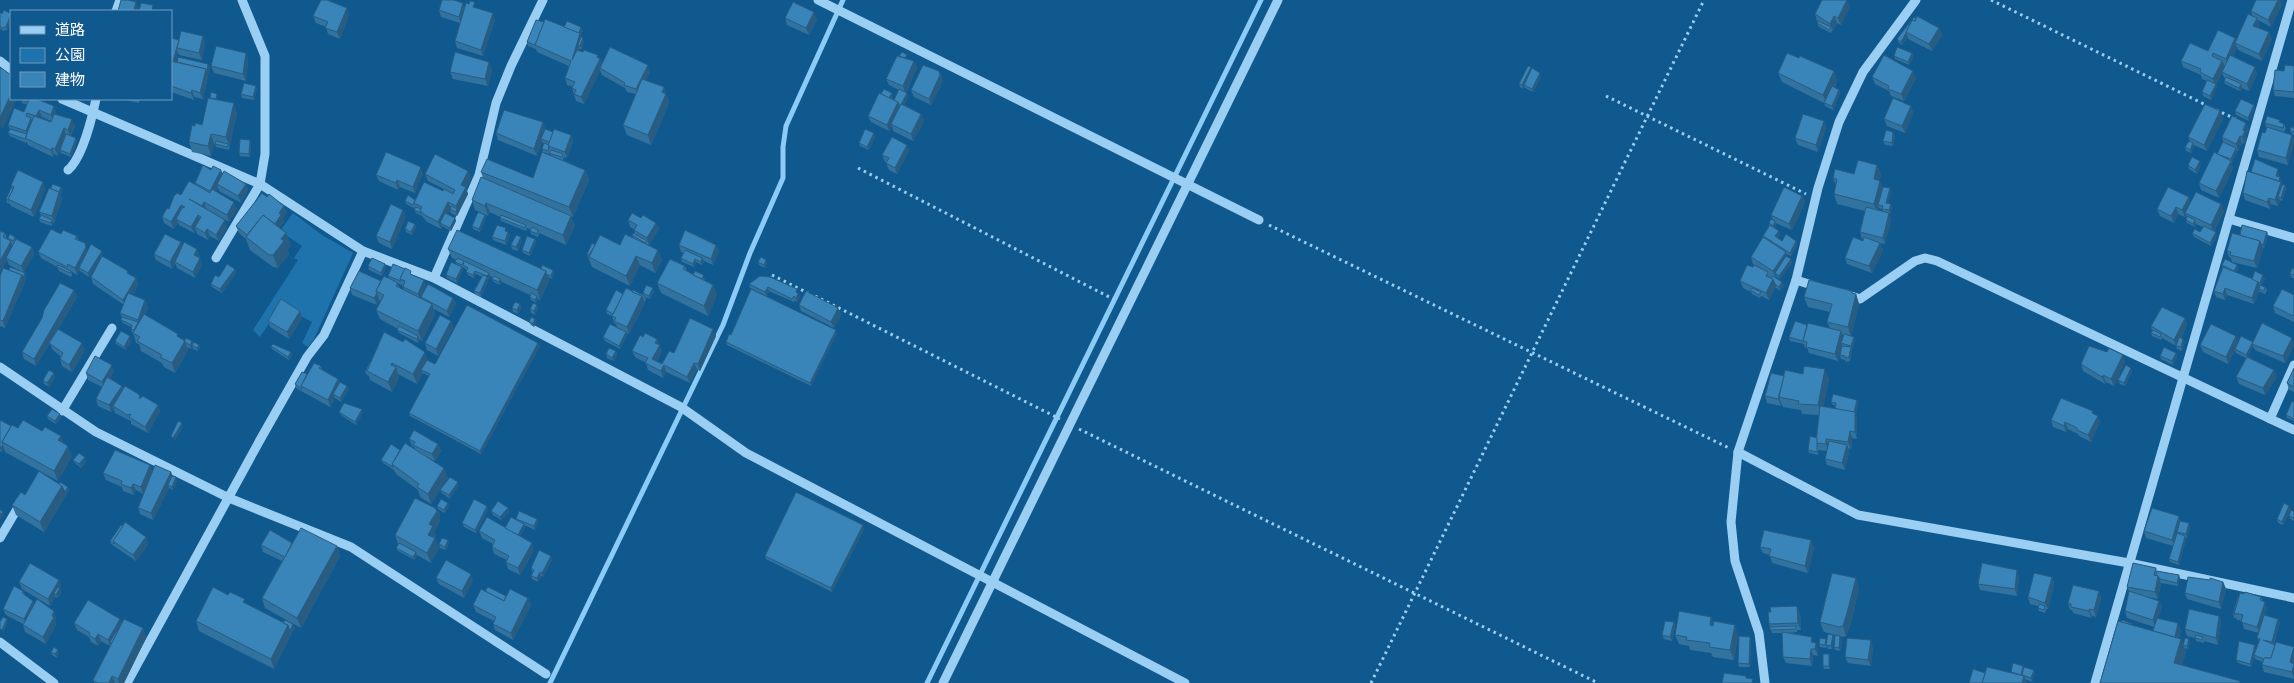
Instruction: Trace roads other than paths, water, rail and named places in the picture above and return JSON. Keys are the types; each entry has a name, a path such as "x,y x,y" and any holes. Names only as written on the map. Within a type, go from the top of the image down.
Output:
{"street":[{"path":"216,258 260,184 265,154 265,56 242,0"},
{"path":"434,278 480,175 496,103 511,66 543,0"},
{"path":"818,0 1259,220"},
{"path":"943,683 1278,0"},
{"path":"1765,683 1759,633 1735,561 1731,522 1738,452 1796,280 1815,198 1839,122 1863,72 1916,0"},
{"path":"2095,683 2292,0"},
{"path":"0,61 10,69"},
{"path":"64,100 260,184 363,251 434,278 681,407 746,453 1185,683"},
{"path":"68,170 73,166 78,154 96,100"},
{"path":"2230,219 2294,238"},
{"path":"128,683 307,357 324,335 363,251"},
{"path":"1796,280 1860,298 1915,261 1925,258 1937,260 2294,430"},
{"path":"62,411 112,328"},
{"path":"2270,419 2294,365"},
{"path":"0,367 62,411 96,432 228,498 351,547 546,674"},
{"path":"1738,452 1858,514 2129,562 2294,598"},
{"path":"0,538 24,498"},
{"path":"0,642 54,683"}],"waterway":[{"path":"550,683 723,325 750,253 783,178 783,147 786,126 843,0"},
{"path":"927,683 1261,0"}]}
